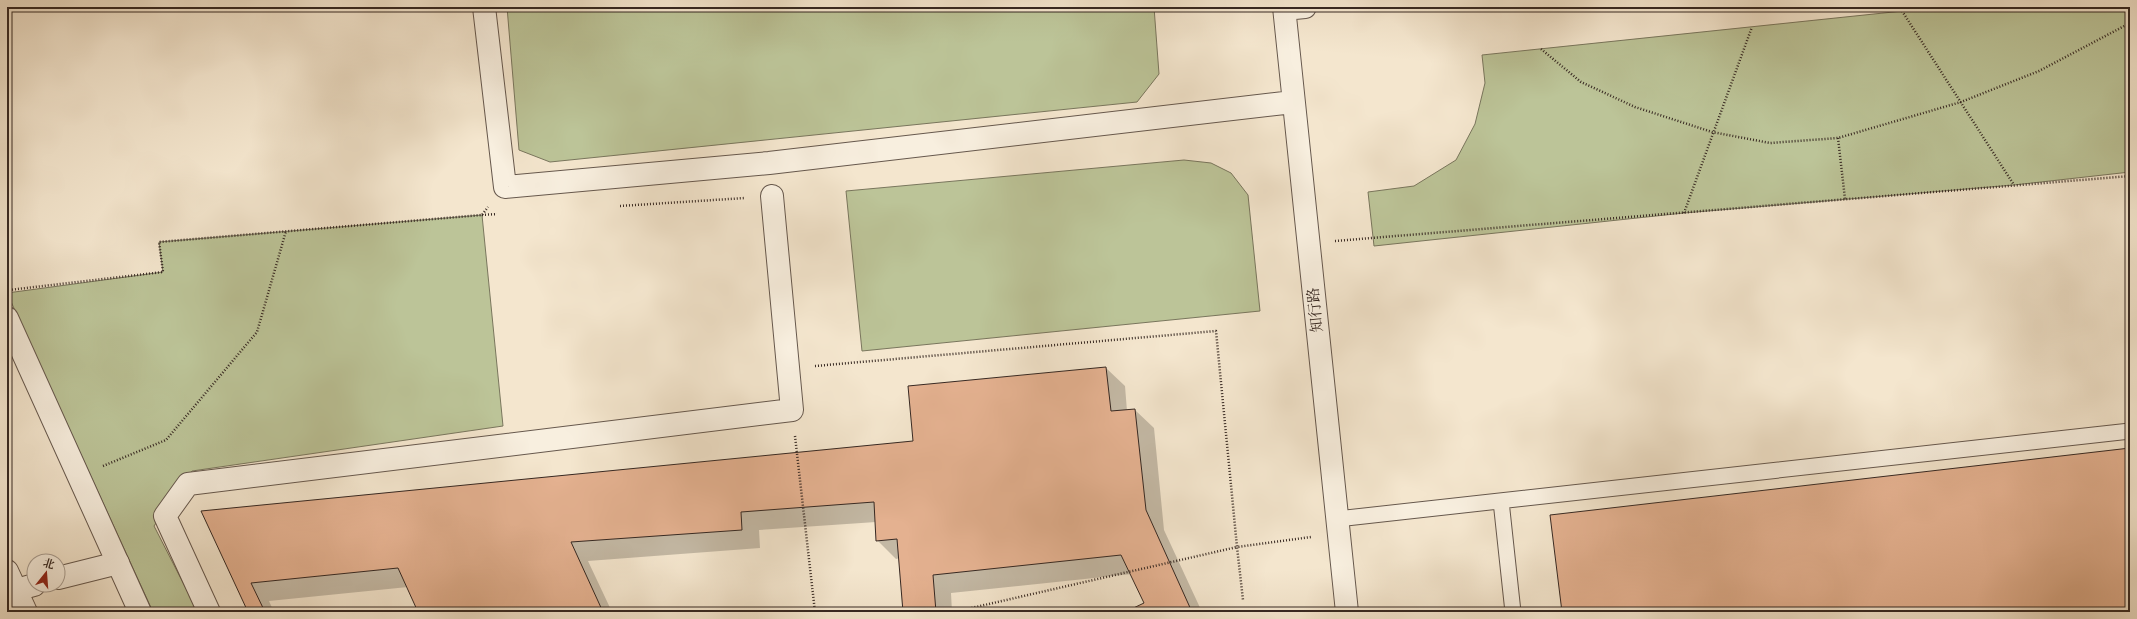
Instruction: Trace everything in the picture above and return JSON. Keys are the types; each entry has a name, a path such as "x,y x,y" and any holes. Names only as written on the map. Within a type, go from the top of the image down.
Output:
{"street":[{"path":"484,7 506,187 769,163 1293,102"},
{"path":"1284,8 1305,7"},
{"name":"知行路","path":"1284,8 1347,612"},
{"path":"209,612 165,516 188,484 792,410 772,196"},
{"path":"7,318 140,612"},
{"path":"66,576 118,563"},
{"path":"19,582 26,612"}],"lane":[{"path":"1338,526 1501,501 2130,431"},
{"path":"1501,501 1513,612"}],"path":[{"path":"1902,11 2014,185"},
{"path":"1541,48 1581,82 1635,107 1712,132 1770,143 1838,138 1961,102 2040,71 2130,23"},
{"path":"1684,213 1712,132 1752,26"},
{"path":"1838,138 1845,199"},
{"path":"1308,244 2130,176"},
{"path":"482,215 506,187"},
{"path":"615,206 772,196"},
{"path":"7,290 163,272 159,242 505,213"},
{"path":"79,477 166,440 252,338 259,325 286,232"},
{"path":"788,368 1216,331 1243,600"},
{"path":"792,410 815,612"},
{"path":"954,612 1237,547 1338,526"}],"green space":[{"path":"507,7 1154,7 1159,74 1137,102 550,162 519,150"},
{"path":"1941,7 2130,7 2130,172 2014,185 1684,213 1374,246 1368,192 1414,186 1456,160 1475,124 1485,83 1482,55"},
{"path":"1184,160 1211,163 1231,173 1248,195 1260,311 862,351 846,191"},
{"path":"482,215 503,426 192,471 154,526 198,612 153,612 7,293 163,272 159,242"}],"building":[{"path":"1106,367 1111,411 1135,409 1146,510 1192,612 1125,612 1144,603 1121,555 933,575 936,612 903,612 897,539 876,541 874,502 741,512 742,530 571,542 603,612 418,612 398,568 251,583 265,612 248,612 201,511 913,441 908,386"},
{"path":"2130,448 2130,612 1562,612 1550,515"}]}
